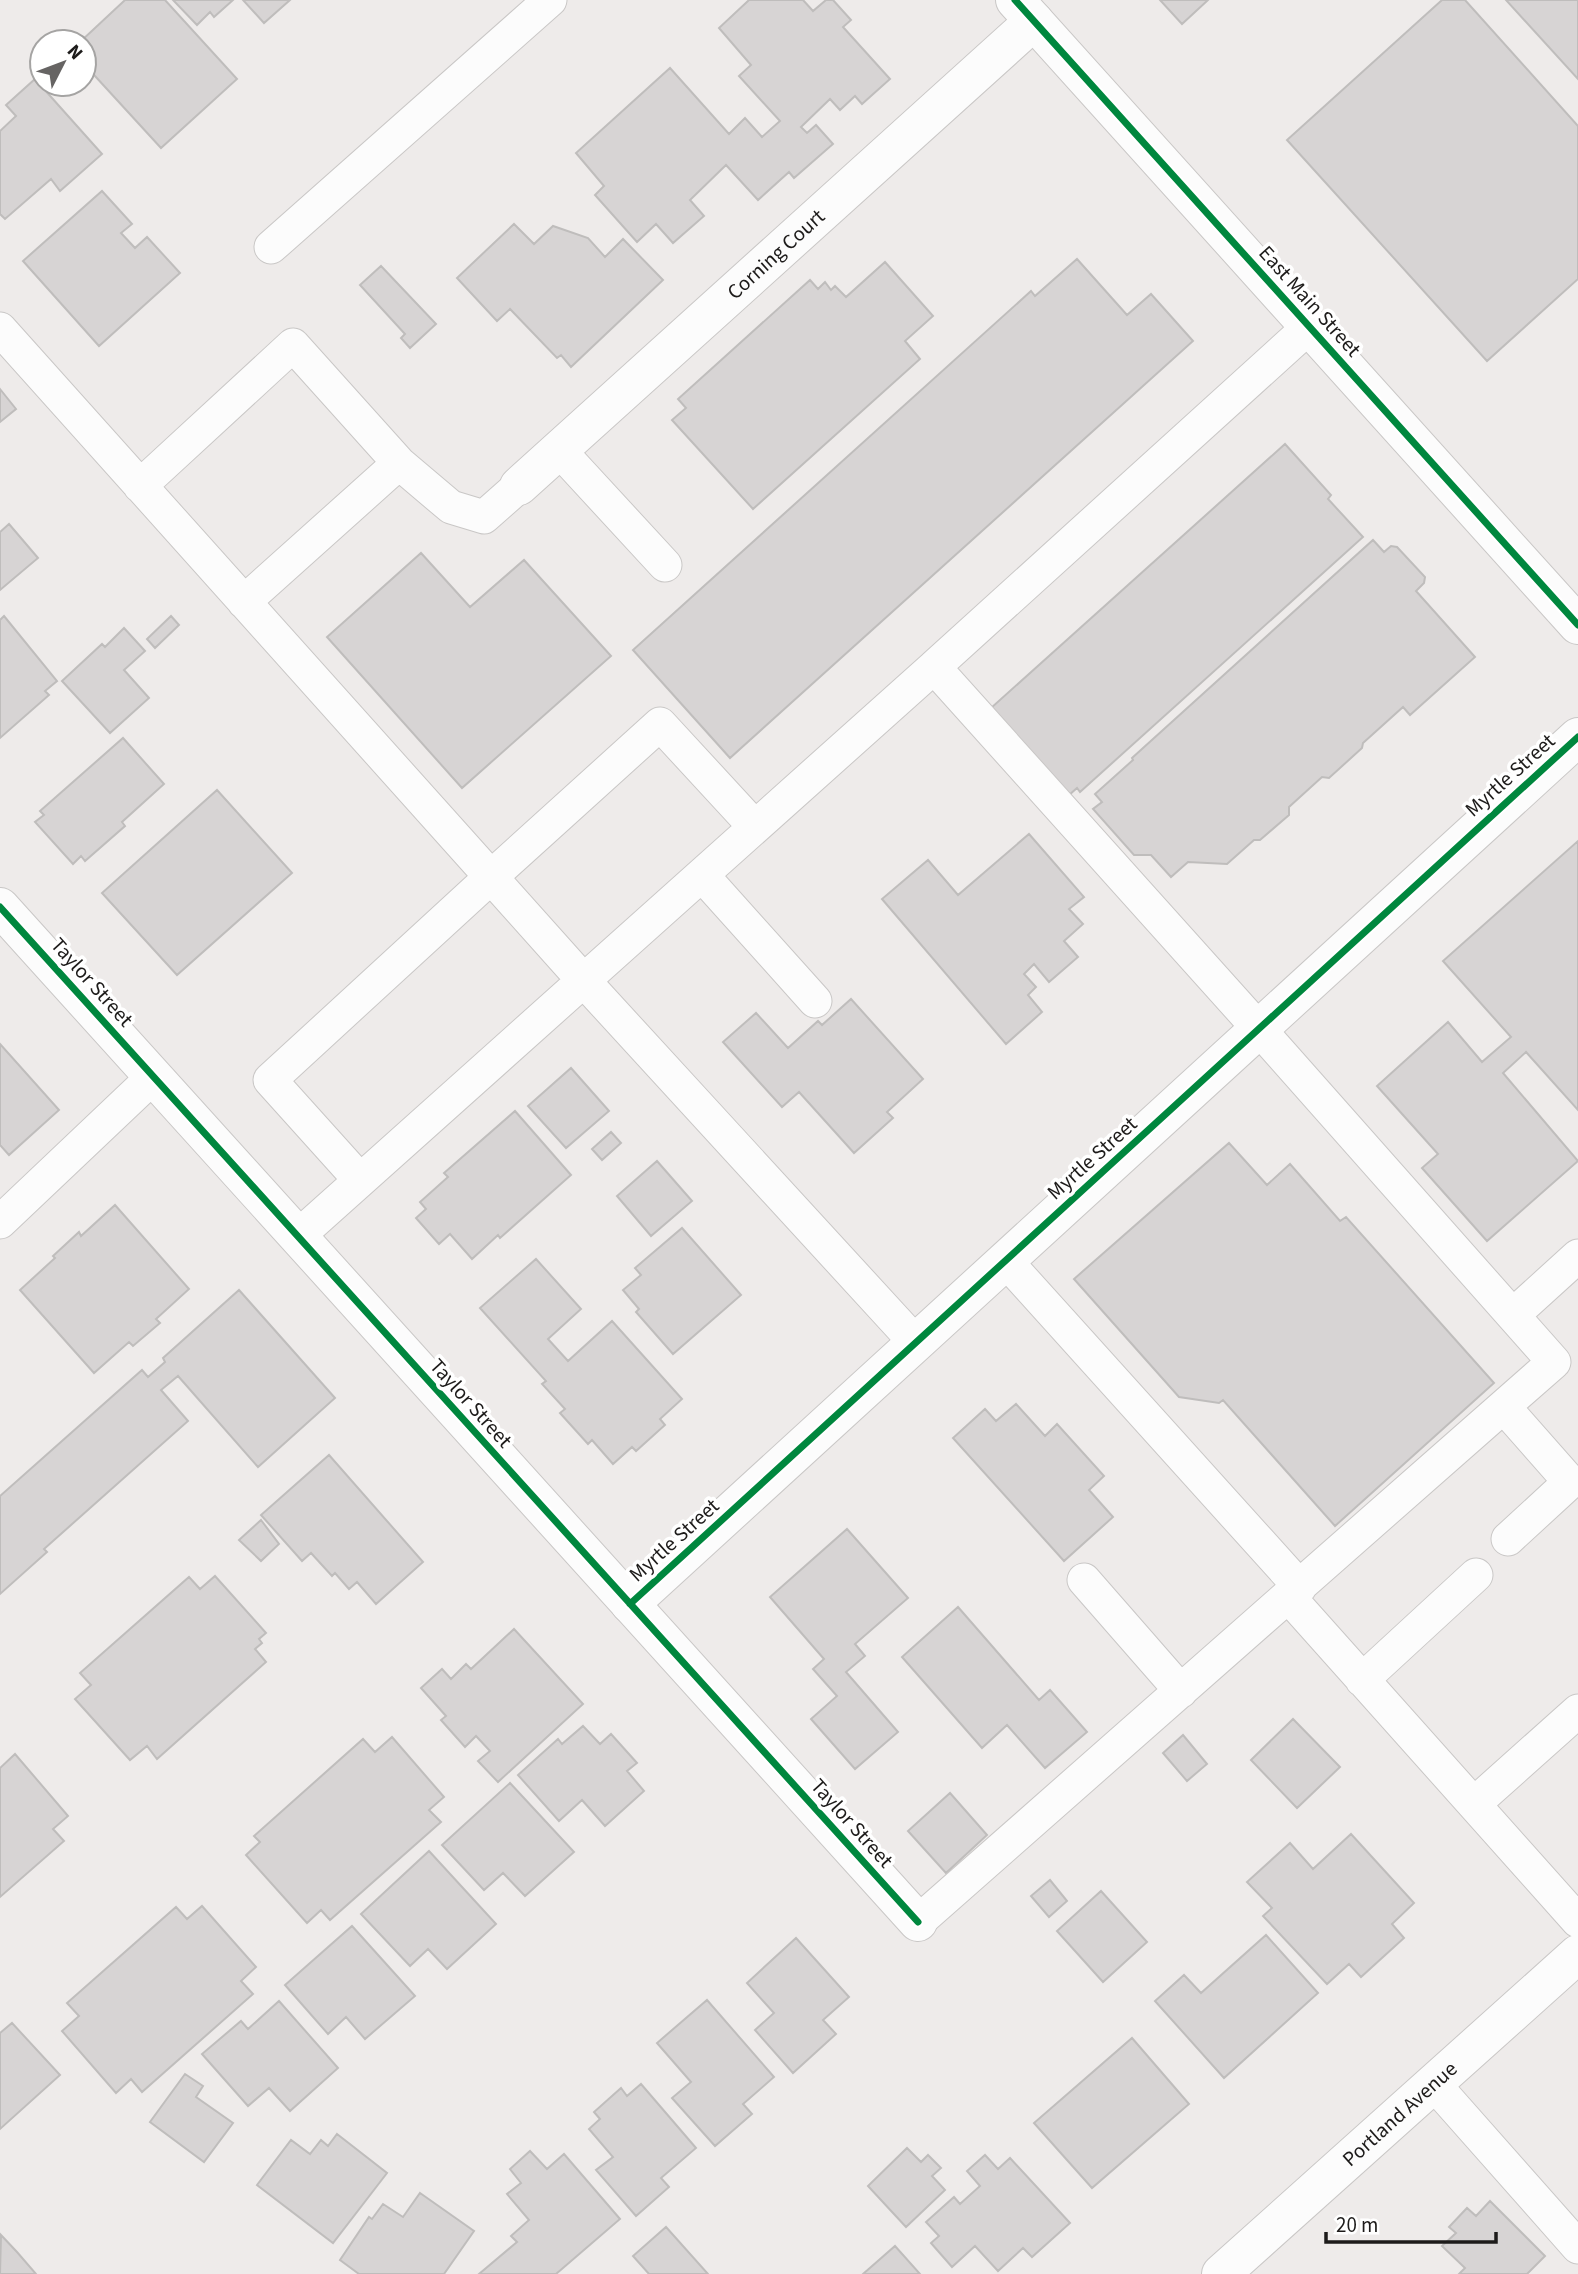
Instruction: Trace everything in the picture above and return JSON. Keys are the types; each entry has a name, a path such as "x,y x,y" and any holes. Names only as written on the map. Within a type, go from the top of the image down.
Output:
{"street":[{"name":"East Main Street","path":"1025,10 1578,625"},
{"name":"Corning Court","path":"519,485 1025,10"},
{"name":"Myrtle Street","path":"629,1604 1578,737"},
{"name":"Taylor Street","path":"0,907 918,1922"},
{"name":"Portland Avenue","path":"1221,2274 1578,1954"}],"lane":[{"path":"271,247 550,0"},
{"path":"298,1237 1309,327"},
{"path":"0,329 584,981 916,1343"},
{"path":"141,486 293,345 399,463 451,507 484,517 519,485"},
{"path":"559,450 665,565"},
{"path":"244,602 399,463"},
{"path":"918,1922 1554,1362 934,667"},
{"path":"360,1180 270,1080 660,724 755,827"},
{"path":"702,875 815,1001"},
{"path":"0,1222 153,1077"},
{"path":"1513,1315 1578,1256"},
{"path":"1006,1260 1294,1592 1362,1680 1578,1921"},
{"path":"1504,1407 1570,1482 1508,1539"},
{"path":"1362,1680 1476,1575"},
{"path":"1084,1580 1181,1691"},
{"path":"1474,1804 1578,1711"},
{"path":"1433,2083 1578,2247"}],"building":[{"path":"125,0 165,0 237,79 161,148 98,79 98,28 95,28"},
{"path":"173,0 233,0 214,17 210,12 197,25"},
{"path":"243,0 290,0 264,23"},
{"path":"749,0 803,0 813,11 826,0 833,0 851,20 843,27 890,79 862,104 855,96 840,110 830,99 801,127 807,133 816,125 833,144 794,178 789,172 758,200 726,165 690,200 704,216 673,243 656,224 637,242 595,195 604,186 576,153 670,68 729,134 745,118 762,137 780,121 739,76 751,65 719,28"},
{"path":"1160,0 1208,0 1182,24"},
{"path":"1442,0 1465,0 1578,126 1578,279 1487,361 1287,140"},
{"path":"1506,0 1578,0 1578,79"},
{"path":"28,85 28,98 52,98 102,154 60,191 51,179 5,219 0,214 0,131 16,116 6,105"},
{"path":"102,191 132,224 121,233 135,248 147,237 180,273 99,346 23,261"},
{"path":"514,224 534,244 553,226 588,238 605,257 623,239 663,280 571,367 561,355 557,358 510,309 497,321 457,278"},
{"path":"1077,259 1127,315 1151,294 1193,341 730,758 633,650 1031,291 1035,296"},
{"path":"885,262 933,316 905,341 920,359 753,509 672,420 686,408 678,399 810,280 818,289 825,282 831,290 835,286 846,297"},
{"path":"381,266 436,324 410,348 401,338 405,334 360,285"},
{"path":"0,389 16,409 0,422"},
{"path":"1285,444 1331,495 1328,499 1363,537 1080,792 1077,788 1069,795 991,708"},
{"path":"9,524 38,558 0,590 0,532"},
{"path":"1373,540 1384,552 1391,546 1397,547 1425,577 1424,583 1416,591 1475,657 1410,715 1403,707 1329,778 1322,777 1289,807 1289,815 1227,864 1188,862 1171,877 1151,855 1134,855 1093,809 1102,802 1095,794"},
{"path":"421,553 470,607 524,560 611,656 462,788 327,637"},
{"path":"4,616 57,681 45,691 49,695 0,738 0,620"},
{"path":"171,616 179,625 155,648 147,639"},
{"path":"124,628 145,651 124,670 149,698 110,733 62,681 102,644 105,647"},
{"path":"123,738 164,784 122,822 125,826 85,861 81,856 73,864 35,822 44,815 40,811"},
{"path":"217,790 292,873 177,975 102,893"},
{"path":"1029,834 1084,897 1069,909 1083,924 1064,941 1078,957 1049,982 1034,964 1024,974 1036,987 1028,995 1042,1012 1006,1044 882,899 928,860 958,895"},
{"path":"1578,841 1578,1110 1526,1052 1503,1073 1578,1161 1487,1241 1422,1168 1438,1154 1377,1086 1448,1022 1482,1062 1511,1037 1443,961"},
{"path":"851,999 923,1079 887,1112 893,1118 854,1153 799,1092 782,1107 723,1042 756,1013 788,1048 818,1021 822,1025"},
{"path":"0,1044 59,1110 9,1155 0,1145"},
{"path":"571,1068 609,1111 566,1148 528,1106"},
{"path":"515,1111 571,1175 500,1238 498,1235 472,1259 450,1234 439,1244 416,1218 426,1209 420,1202 448,1177 444,1173"},
{"path":"611,1132 621,1143 602,1160 592,1149"},
{"path":"1229,1143 1267,1185 1290,1164 1340,1221 1346,1217 1494,1383 1335,1526 1223,1400 1219,1403 1179,1397 1074,1279"},
{"path":"657,1161 692,1201 651,1236 617,1196"},
{"path":"115,1205 189,1289 156,1319 160,1323 133,1346 129,1342 94,1373 20,1290 79,1232 81,1236"},
{"path":"682,1228 741,1295 673,1354 636,1312 639,1309 623,1290 641,1275 635,1268"},
{"path":"536,1259 581,1309 548,1339 568,1361 612,1321 682,1399 660,1419 665,1425 636,1451 632,1447 613,1464 592,1440 588,1444 560,1413 565,1409 542,1384 546,1381 480,1308"},
{"path":"239,1290 335,1398 258,1467 178,1376 161,1390 188,1421 44,1549 47,1552 0,1594 0,1496 142,1370 148,1377 165,1362 163,1358"},
{"path":"1016,1404 1045,1436 1057,1424 1104,1476 1089,1490 1113,1517 1064,1561 953,1438 985,1409 996,1421"},
{"path":"329,1455 423,1562 376,1604 357,1582 349,1589 335,1573 332,1576 311,1553 302,1561 261,1515"},
{"path":"261,1520 279,1544 261,1561 239,1540"},
{"path":"847,1529 908,1598 855,1644 865,1656 846,1672 898,1732 855,1769 811,1719 837,1696 813,1669 824,1659 770,1597"},
{"path":"215,1576 266,1633 259,1639 262,1643 255,1649 266,1662 157,1759 147,1746 130,1760 75,1699 91,1685 80,1673 189,1577 200,1589"},
{"path":"958,1607 1039,1700 1050,1690 1087,1732 1045,1768 1007,1725 982,1748 902,1657"},
{"path":"514,1629 583,1704 498,1782 478,1761 490,1751 476,1736 465,1747 441,1720 446,1716 421,1688 442,1669 451,1679 466,1664 471,1669"},
{"path":"1293,1719 1340,1767 1297,1808 1251,1760"},
{"path":"583,1726 600,1744 611,1734 637,1763 627,1771 644,1791 605,1826 582,1800 559,1821 518,1775 558,1739 562,1744"},
{"path":"1183,1735 1207,1764 1187,1781 1163,1753"},
{"path":"392,1737 444,1797 429,1810 441,1822 330,1920 321,1910 307,1923 246,1855 260,1842 254,1836 363,1739 375,1752"},
{"path":"15,1754 68,1816 53,1829 64,1841 0,1897 0,1768"},
{"path":"510,1783 574,1852 525,1896 503,1873 484,1890 442,1845"},
{"path":"950,1793 987,1835 946,1873 908,1831"},
{"path":"1351,1834 1414,1903 1392,1924 1404,1938 1361,1977 1349,1964 1327,1984 1263,1916 1272,1908 1247,1882 1290,1843 1313,1869"},
{"path":"429,1851 496,1924 447,1969 428,1949 410,1966 361,1914"},
{"path":"1050,1880 1067,1901 1049,1917 1031,1896"},
{"path":"1101,1891 1147,1942 1103,1982 1057,1931"},
{"path":"202,1906 256,1967 241,1981 253,1994 142,2092 131,2079 116,2093 62,2031 79,2016 67,2003 176,1907 187,1919"},
{"path":"352,1926 415,1996 365,2039 346,2017 328,2034 285,1985"},
{"path":"1266,1935 1318,1993 1224,2078 1155,2001 1184,1975 1201,1993"},
{"path":"796,1938 849,1997 823,2020 836,2034 793,2073 755,2030 774,2013 747,1983"},
{"path":"707,2000 774,2077 743,2104 752,2114 715,2146 672,2098 691,2082 657,2043"},
{"path":"279,2001 338,2068 290,2111 269,2088 248,2106 202,2054 241,2021 248,2029"},
{"path":"12,2023 60,2075 0,2129 0,2033"},
{"path":"1132,2038 1189,2104 1092,2188 1034,2123"},
{"path":"185,2074 203,2086 196,2097 233,2123 204,2162 150,2122"},
{"path":"641,2084 696,2148 661,2178 669,2187 636,2216 596,2170 613,2157 589,2129 600,2119 594,2112 621,2088 627,2096"},
{"path":"337,2134 387,2173 333,2243 257,2185 291,2140 310,2154 321,2140 328,2146"},
{"path":"907,2148 921,2162 928,2155 941,2168 932,2176 945,2190 906,2227 868,2186"},
{"path":"530,2151 547,2169 564,2154 620,2219 556,2274 479,2274 517,2242 511,2236 529,2220 507,2194 521,2183 510,2169"},
{"path":"985,2155 998,2169 1010,2158 1070,2223 1032,2257 1023,2248 998,2271 975,2246 952,2267 931,2243 939,2236 926,2222 954,2197 960,2204 980,2186 967,2171"},
{"path":"420,2193 474,2231 444,2274 359,2274 340,2260 369,2217 372,2219 383,2204 403,2217"},
{"path":"1490,2201 1545,2256 1527,2274 1459,2274 1465,2268 1442,2246 1456,2233 1449,2227 1467,2208 1476,2216"},
{"path":"666,2227 708,2274 649,2274 633,2256"},
{"path":"1,2235 17,2252 36,2274 0,2274"},
{"path":"895,2246 920,2274 863,2274"}],"cycle path":[{"path":"1015,0 1578,625"},
{"path":"630,1604 1578,737"},
{"path":"0,907 918,1922"}]}
